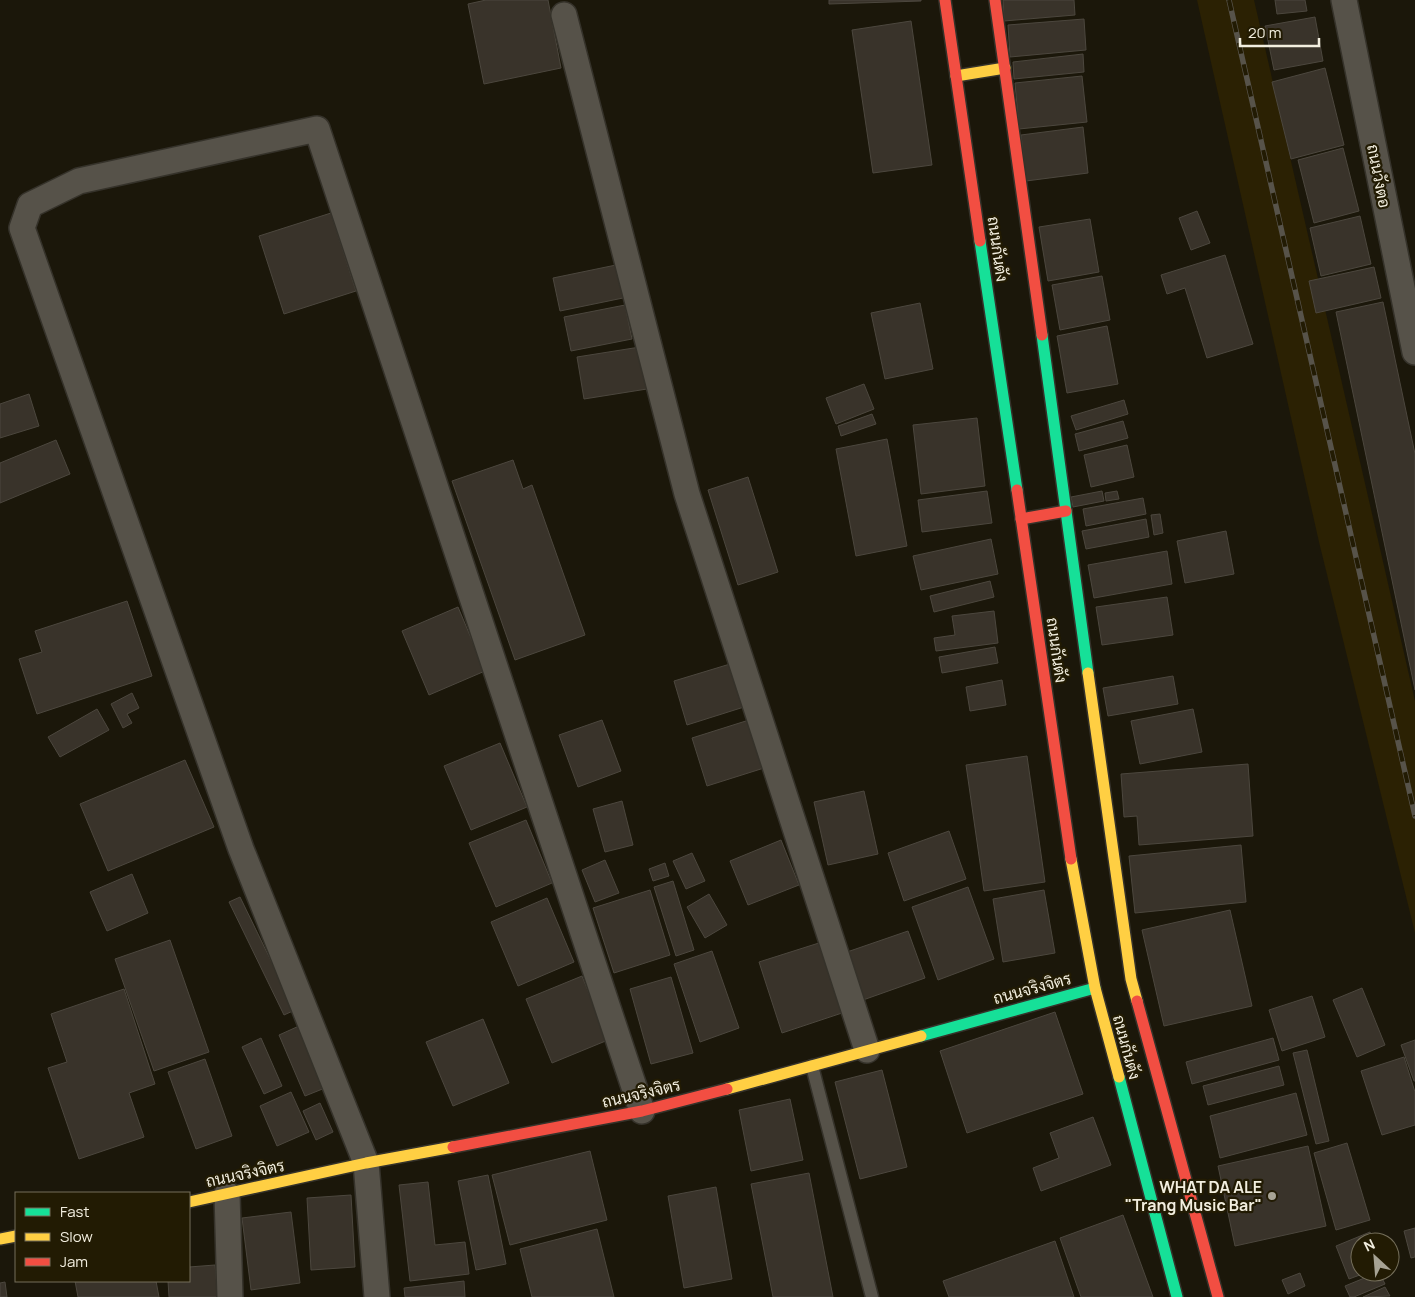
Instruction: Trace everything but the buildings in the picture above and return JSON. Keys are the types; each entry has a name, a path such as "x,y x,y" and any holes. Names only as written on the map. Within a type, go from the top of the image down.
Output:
{"main road":[{"name":"ถนนกันตัง","path":"945,0 1067,835 1099,986 1177,1297"},
{"name":"ถนนกันตัง","path":"995,0 1066,511 1126,980 1218,1297"},
{"path":"956,76 1005,68"},
{"path":"1021,519 1066,511"},
{"name":"ถนนจริงจิตร","path":"190,1202 366,1163 642,1111 1099,986"},
{"path":"0,1239 15,1236"}],"street":[{"name":"ถนนวังตอ","path":"1344,0 1415,352"},
{"path":"564,15 687,494 867,1050"},
{"path":"377,1297 366,1163 241,849 22,228 30,204 79,181 317,129 642,1111"},
{"path":"227,1194 230,1297"}],"lane":[{"path":"812,1066 872,1297"}],"shaded area":[{"path":"1197,0 1254,0 1415,701 1415,933 1319,542"}],"railway":[{"path":"1229,0 1415,816"}],"traffic: fast":[{"path":"980,241 1017,490"},
{"path":"1042,335 1088,673"},
{"path":"921,1036 1095,988"},
{"path":"1119,1077 1177,1297"}],"traffic: slow":[{"path":"956,76 1005,68"},
{"path":"1088,673 1131,979 1137,1001"},
{"path":"1071,859 1095,988 1119,1077"},
{"path":"727,1089 921,1036"},
{"path":"190,1202 366,1163 453,1147"},
{"path":"0,1239 15,1236"}],"traffic: jam":[{"path":"945,0 980,241"},
{"path":"995,0 1042,335"},
{"path":"1017,490 1071,859"},
{"path":"1021,519 1066,511"},
{"path":"1137,1001 1218,1297"},
{"path":"453,1147 642,1111 727,1089"}],"place":[{"name":"WHAT DA ALE \"Trang Music Bar\"","path":"1272,1196"}]}
